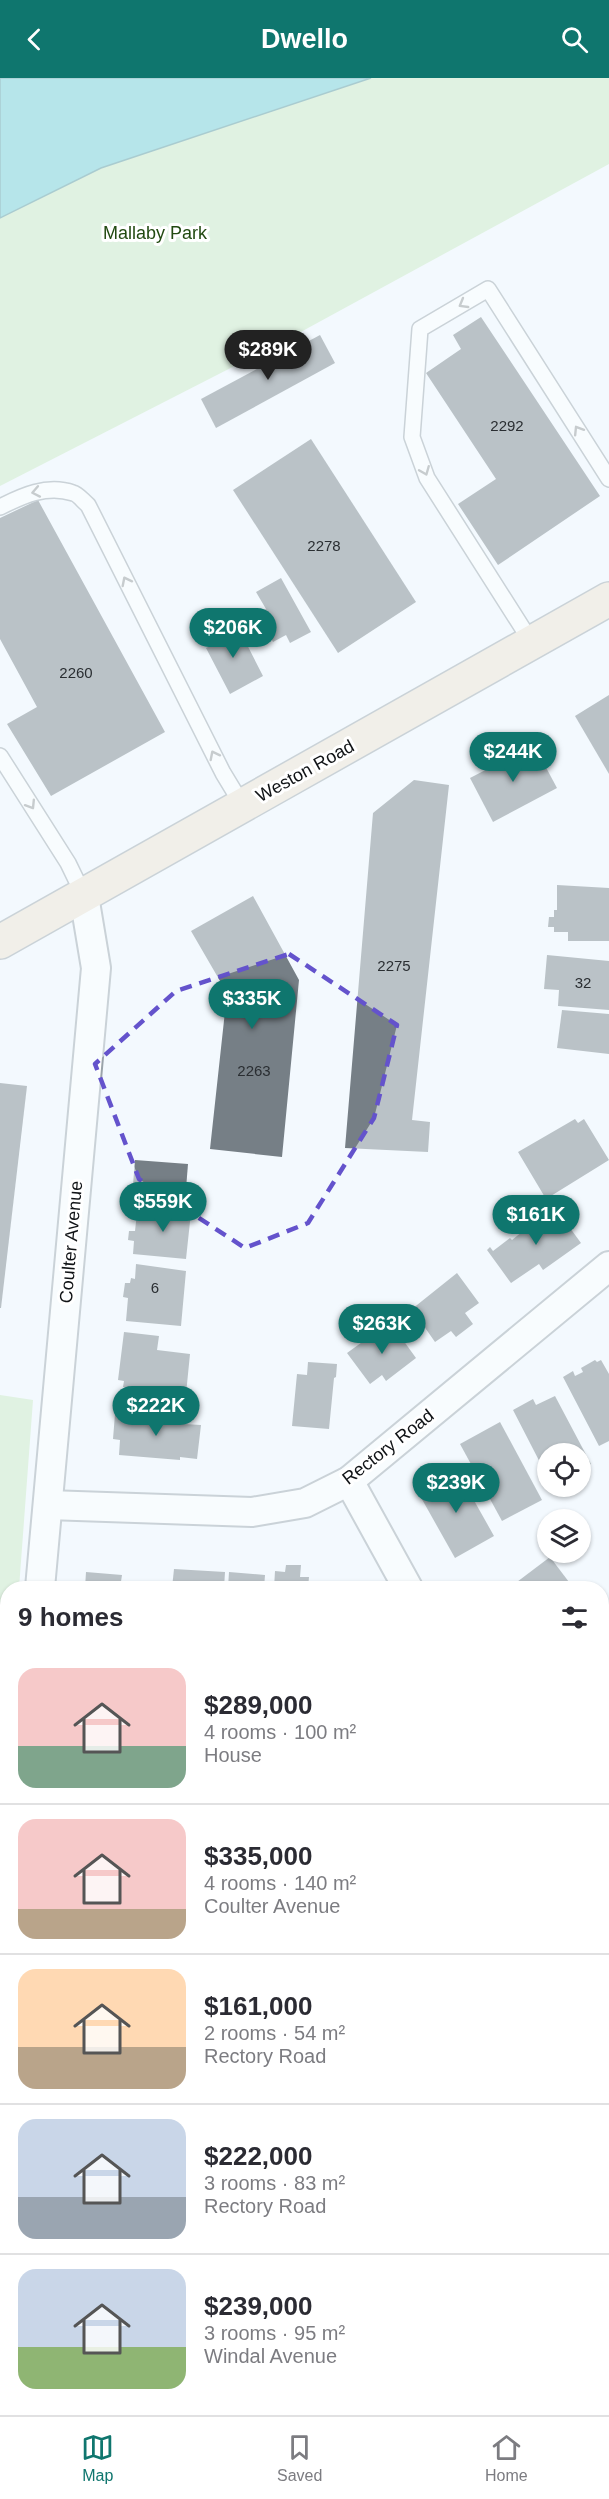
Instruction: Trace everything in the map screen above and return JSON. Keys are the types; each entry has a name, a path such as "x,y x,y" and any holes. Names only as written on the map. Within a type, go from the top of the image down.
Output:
{"main road":[{"name":"Weston Road","path":"0,942 609,599"}],"street":[{"name":"Coulter Avenue","path":"41,1581 96,968 84,896"},
{"name":"Rectory Road","path":"48,1505 252,1512 305,1503 349,1481 609,1266"},
{"path":"349,1481 404,1581"}],"lane":[{"path":"532,643 427,478 412,437 420,329 488,289 609,479"},
{"path":"0,507 25,494 46,490 74,493 88,505 223,773 243,806"},
{"path":"0,756 68,863 84,896"}],"highlighted area":[{"path":"289,954 397,1025 374,1118 308,1223 245,1248 139,1179 95,1064 176,991"}],"green space":[{"name":"Mallaby Park","path":"0,78 609,78 609,164 297,334 0,486"},
{"path":"0,1395 33,1400 20,1581 0,1581"}],"water":[{"path":"0,78 371,78 101,168 0,218"}],"building":[{"path":"481,317 600,496 498,565 458,504 496,479 426,373 461,349 453,335"},
{"path":"320,335 335,363 216,428 201,399"},
{"path":"311,439 416,602 338,653 233,490"},
{"path":"38,500 165,732 51,796 7,724 37,707 0,639 0,518"},
{"path":"281,578 311,632 290,643 286,635 273,642 258,613 266,609 256,592"},
{"path":"231,625 234,631 239,629 263,676 230,694 206,648 214,644 209,636"},
{"path":"609,695 609,774 575,716"},
{"path":"534,745 557,788 493,822 470,778"},
{"path":"414,780 449,785 412,1120 430,1122 428,1152 345,1148 373,813"},
{"path":"557,885 609,888 609,941 568,941 568,932 554,932 554,927 548,927 549,917 554,917 554,910 557,910"},
{"path":"253,896 299,980 282,1157 210,1149 227,993 191,931"},
{"path":"547,955 609,961 609,1010 558,1006 559,990 544,989"},
{"path":"562,1010 609,1014 609,1054 557,1048"},
{"path":"0,1083 27,1086 1,1308 0,1308"},
{"path":"575,1119 578,1123 584,1119 609,1160 546,1199 518,1152"},
{"path":"135,1160 188,1164 185,1201 132,1197"},
{"path":"174,1201 192,1203 186,1259 133,1254 134,1241 128,1240 129,1231 135,1231 137,1213 172,1216"},
{"path":"554,1206 581,1243 543,1270 539,1264 511,1283 487,1250 490,1247 493,1251 510,1238 512,1240"},
{"path":"136,1264 186,1271 181,1326 126,1321 128,1298 123,1297 125,1283 130,1283 131,1278 135,1279"},
{"path":"457,1273 479,1303 465,1313 473,1324 456,1337 451,1331 435,1342 412,1309"},
{"path":"390,1322 416,1358 386,1381 382,1375 370,1384 347,1353"},
{"path":"124,1332 159,1336 157,1350 190,1354 186,1394 123,1387 124,1381 118,1380"},
{"path":"595,1360 597,1362 601,1360 609,1374 609,1441 599,1446 563,1377 573,1371 575,1376 583,1372 581,1368"},
{"path":"308,1362 337,1364 329,1429 292,1426 297,1374 307,1375"},
{"path":"555,1396 580,1443 537,1443 537,1457 513,1410 533,1399 536,1405"},
{"path":"115,1414 184,1420 184,1424 201,1425 197,1459 180,1457 180,1460 119,1455 120,1440 113,1439"},
{"path":"500,1422 537,1491 537,1497 542,1500 502,1521 460,1444"},
{"path":"458,1472 494,1536 455,1558 419,1494 422,1492 419,1488 435,1478 438,1483"},
{"path":"542,1563 555,1563 568,1581 518,1581"},
{"path":"286,1565 301,1565 300,1577 309,1577 309,1581 274,1581 275,1571 285,1572"},
{"path":"174,1569 225,1572 224,1581 173,1581"},
{"path":"86,1572 122,1575 121,1581 85,1581"},
{"path":"229,1572 265,1575 265,1581 228,1581"}]}
